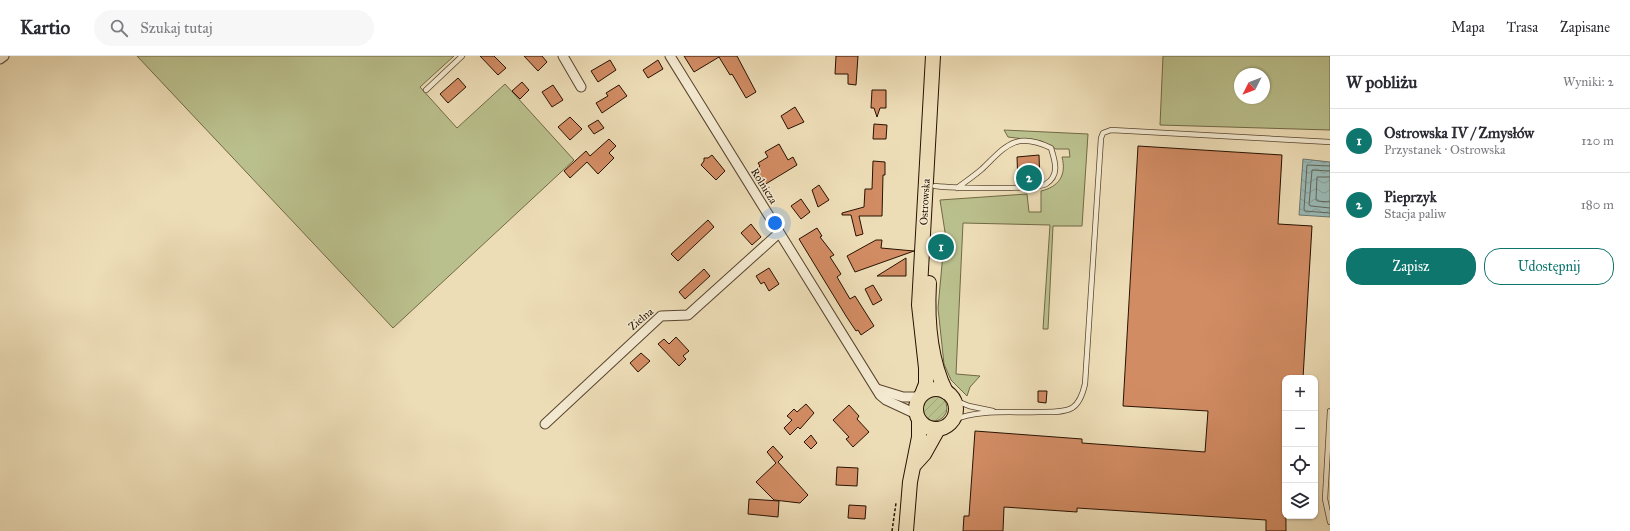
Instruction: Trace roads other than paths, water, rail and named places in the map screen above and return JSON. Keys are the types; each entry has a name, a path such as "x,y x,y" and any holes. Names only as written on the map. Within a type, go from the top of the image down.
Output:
{"main road":[{"name":"Ostrowska","path":"921,396 926,384 926,368 919,305 933,56"},
{"name":"Ostrowska","path":"943,56 929,311 938,376 950,396"},
{"path":"906,531 910,482 919,437 916,407 921,396 936,389 950,396 956,410 953,420 948,426 938,430 928,428 918,417"},
{"path":"914,464 924,454 938,430"}],"street":[{"path":"0,59 4,56"},
{"path":"562,56 581,87"},
{"name":"Rolnicza","path":"670,56 877,389 886,400 918,417"},
{"name":"Zielna","path":"545,424 661,316 688,315 779,233"},
{"path":"877,389 903,397 921,396"}],"lane":[{"path":"426,90 462,56"},
{"path":"953,420 968,414 998,412 1059,412 1072,407 1082,396 1086,384 1100,138 1103,133 1111,130 1330,142"},
{"path":"935,186 957,188 1029,187 1045,185 1052,178 1057,165 1051,148 1038,142 1015,141 1001,149 981,170 957,188"},
{"path":"950,396 969,406 998,412"},
{"path":"1330,411 1325,499 1330,522"}],"water":[{"path":"1303,159 1330,162 1330,217 1299,215"}],"place":[{"name":"Pieprzyk","path":"1029,178"},
{"name":"Ostrowska IV / Zmysłów","path":"941,247"}]}
